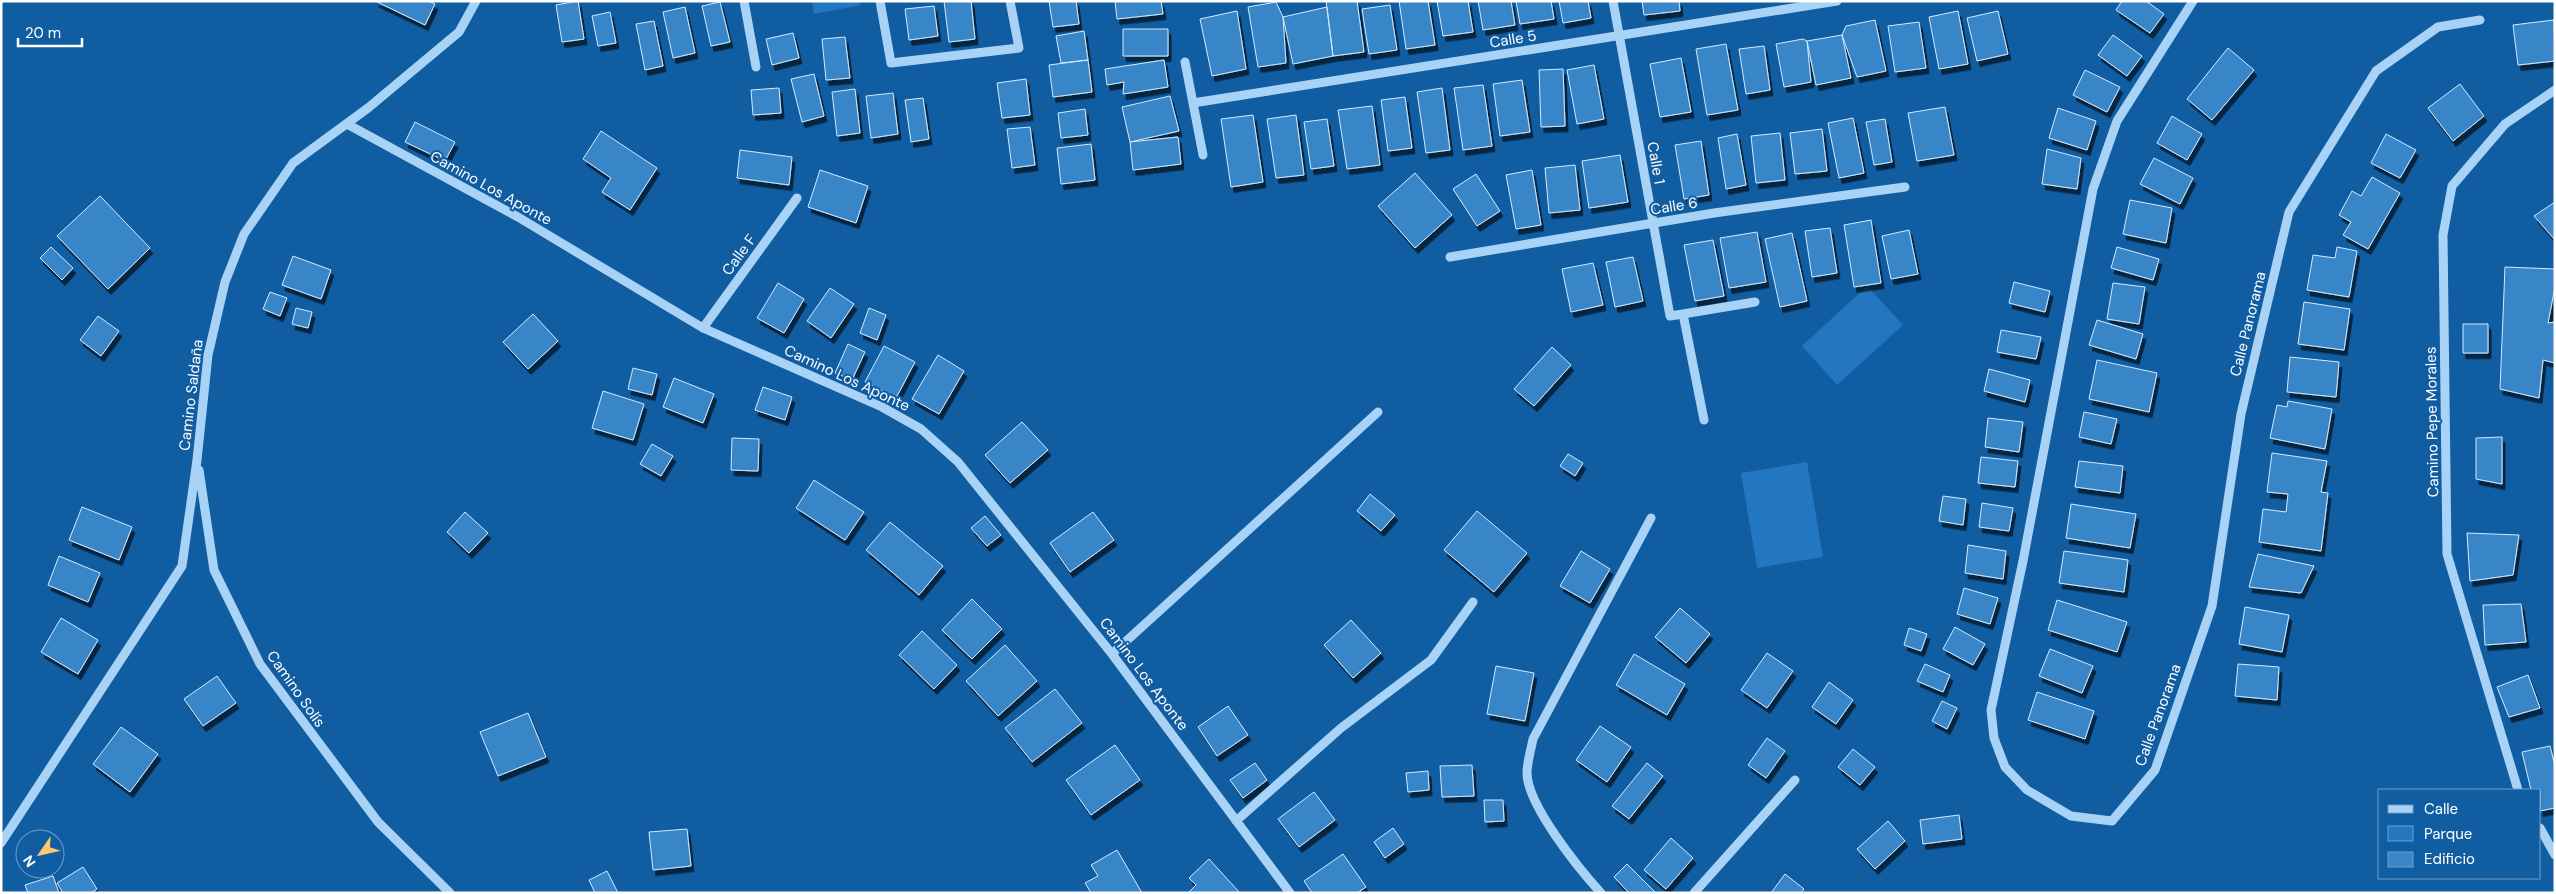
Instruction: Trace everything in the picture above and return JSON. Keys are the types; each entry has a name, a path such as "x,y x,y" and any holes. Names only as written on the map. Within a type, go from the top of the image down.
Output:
{"street":[{"name":"Camino Saldaña","path":"1,843 182,566 197,460 208,355 225,282 244,234 292,163 347,124 459,32 476,1"},
{"path":"744,1 756,67"},
{"path":"880,1 891,63 1019,48 1010,1"},
{"name":"Calle 1","path":"1613,1 1670,316 1683,314"},
{"name":"Calle 5","path":"1193,103 1837,1"},
{"name":"Calle Panorama","path":"2194,1 2117,121 2093,188 2023,561 1991,710 1994,738 2005,766 2027,790 2071,816 2112,821 2155,770 2212,606 2241,414 2289,212 2376,71 2438,27 2480,20"},
{"path":"1185,62 1203,155"},
{"name":"Camino Pepe Morales","path":"2518,789 2447,554 2443,235 2452,186 2506,124 2555,90"},
{"name":"Camino Los Aponte","path":"347,124 518,217 703,328 882,407 921,429 958,462 1112,654 1290,893"},
{"name":"Calle 6","path":"1450,258 1653,224 1904,187"},
{"name":"Calle F","path":"703,328 797,198"},
{"path":"1704,420 1683,314 1755,302"},
{"path":"1112,654 1378,412"},
{"name":"Camino Solís","path":"197,460 214,570 260,664 378,822 450,893"},
{"path":"1601,893 1581,871 1539,811 1527,775 1533,739 1651,518"},
{"path":"1236,821 1341,728 1431,660 1473,602"},
{"path":"1694,893 1795,780"},
{"path":"2541,830 2555,855"}],"green space":[{"path":"812,1 860,1 861,5 814,14"},
{"path":"1867,286 1903,325 1837,385 1802,346"},
{"path":"1807,462 1823,557 1757,568 1741,473"}],"building":[{"path":"375,1 428,1 435,4 425,25"},
{"path":"578,1 584,39 562,42 556,5"},
{"path":"944,1 971,1 975,39 949,42"},
{"path":"1049,1 1076,1 1079,24 1053,27"},
{"path":"1115,1 1161,1 1163,14 1117,19"},
{"path":"1326,1 1357,1 1364,52 1333,56"},
{"path":"1399,1 1428,1 1435,45 1406,49"},
{"path":"1437,1 1468,1 1473,32 1443,36"},
{"path":"1478,1 1511,1 1515,25 1483,30"},
{"path":"1516,1 1551,1 1554,19 1520,24"},
{"path":"1559,1 1588,1 1591,18 1563,23"},
{"path":"1642,1 1679,1 1680,11 1644,15"},
{"path":"2122,1 2146,1 2164,14 2150,33 2116,10"},
{"path":"720,2 730,42 711,46 702,6"},
{"path":"1276,2 1283,17 1286,63 1258,67 1248,7"},
{"path":"1390,5 1397,50 1369,54 1362,9"},
{"path":"934,6 938,36 909,40 905,9"},
{"path":"685,7 695,53 673,58 663,12"},
{"path":"1327,7 1333,56 1293,64 1283,17"},
{"path":"1237,11 1246,69 1212,76 1200,19"},
{"path":"1958,11 1968,64 1939,69 1929,17"},
{"path":"1998,11 2008,54 1977,61 1967,18"},
{"path":"610,12 616,43 598,46 592,16"},
{"path":"1875,20 1886,71 1857,77 1842,35 1846,26"},
{"path":"2554,20 2555,61 2518,65 2513,25"},
{"path":"654,21 663,66 645,70 636,24"},
{"path":"1919,22 1926,68 1895,72 1888,26"},
{"path":"1123,29 1168,29 1168,56 1123,56"},
{"path":"1084,31 1088,60 1061,63 1056,36"},
{"path":"793,33 799,58 772,65 766,39"},
{"path":"1842,35 1851,78 1816,85 1807,41"},
{"path":"2113,35 2142,56 2127,76 2098,55"},
{"path":"845,37 850,78 826,80 822,39"},
{"path":"1803,39 1807,41 1811,82 1784,87 1776,44"},
{"path":"1726,44 1738,110 1707,115 1696,49"},
{"path":"1764,46 1770,90 1746,94 1739,49"},
{"path":"2228,48 2254,70 2212,120 2187,99"},
{"path":"1681,58 1691,112 1660,117 1650,64"},
{"path":"1088,60 1092,92 1053,97 1049,65"},
{"path":"1164,60 1168,87 1123,94 1124,82 1107,85 1105,69"},
{"path":"1594,65 1604,119 1577,124 1567,70"},
{"path":"1563,69 1565,126 1541,127 1539,70"},
{"path":"2085,70 2120,87 2107,112 2073,95"},
{"path":"814,74 824,116 802,122 791,79"},
{"path":"1026,79 1030,115 1002,118 997,83"},
{"path":"1522,80 1530,132 1500,136 1493,84"},
{"path":"2460,84 2484,116 2453,141 2428,108"},
{"path":"1483,85 1492,146 1463,150 1454,88"},
{"path":"779,88 781,113 753,115 751,90"},
{"path":"1442,88 1450,150 1426,153 1417,92"},
{"path":"855,89 860,133 837,136 832,92"},
{"path":"893,93 898,134 871,138 866,96"},
{"path":"1170,96 1179,131 1130,142 1122,107"},
{"path":"1405,97 1412,148 1388,151 1381,100"},
{"path":"923,98 929,139 911,142 905,100"},
{"path":"1372,106 1380,165 1347,169 1338,110"},
{"path":"1945,107 1954,155 1917,161 1908,113"},
{"path":"2058,108 2096,121 2087,150 2049,138"},
{"path":"1085,109 1088,135 1061,138 1058,113"},
{"path":"1253,115 1263,182 1231,187 1221,119"},
{"path":"1296,115 1304,175 1276,178 1267,119"},
{"path":"2172,116 2202,134 2187,160 2157,143"},
{"path":"1853,118 1864,173 1839,178 1828,123"},
{"path":"1327,119 1334,166 1311,169 1304,122"},
{"path":"1885,119 1892,162 1874,165 1866,122"},
{"path":"415,122 455,142 445,161 405,142"},
{"path":"1030,127 1035,165 1012,168 1007,129"},
{"path":"1822,129 1827,171 1795,174 1790,133"},
{"path":"601,131 657,168 630,210 602,192 611,178 583,159"},
{"path":"1780,133 1785,180 1756,183 1751,136"},
{"path":"1737,134 1746,185 1726,189 1718,138"},
{"path":"2386,134 2416,150 2400,178 2371,163"},
{"path":"1178,137 1181,164 1133,170 1130,142"},
{"path":"1701,141 1709,195 1684,199 1675,145"},
{"path":"1091,144 1095,180 1061,184 1057,148"},
{"path":"2047,149 2081,158 2077,189 2042,184"},
{"path":"740,150 792,157 789,185 737,178"},
{"path":"1620,155 1628,202 1589,208 1582,161"},
{"path":"2154,158 2193,178 2180,204 2140,184"},
{"path":"1575,165 1580,210 1549,213 1545,168"},
{"path":"820,170 868,186 856,223 808,207"},
{"path":"1532,170 1541,225 1516,229 1506,175"},
{"path":"1415,173 1452,215 1415,248 1378,206"},
{"path":"1476,174 1500,211 1477,226 1453,189"},
{"path":"2372,177 2400,193 2368,249 2343,235 2351,222 2339,215 2352,191 2361,196"},
{"path":"100,196 150,248 108,289 57,236"},
{"path":"2130,200 2172,208 2166,243 2123,234"},
{"path":"2555,202 2555,240 2534,216"},
{"path":"1871,220 1881,283 1854,287 1844,225"},
{"path":"1830,228 1837,273 1812,277 1805,231"},
{"path":"1909,230 1918,274 1891,279 1882,236"},
{"path":"1757,232 1766,282 1729,288 1720,238"},
{"path":"1792,233 1807,301 1780,307 1765,239"},
{"path":"1713,240 1724,296 1695,301 1684,245"},
{"path":"51,247 73,268 62,280 40,258"},
{"path":"2117,247 2159,259 2153,280 2111,268"},
{"path":"2337,247 2357,251 2349,297 2307,290 2313,255 2335,258"},
{"path":"293,256 331,270 321,299 282,285"},
{"path":"1633,257 1643,301 1615,307 1606,262"},
{"path":"1593,263 1603,305 1571,312 1562,269"},
{"path":"2505,267 2555,269 2555,287 2548,323 2555,322 2555,363 2543,360 2539,398 2500,389"},
{"path":"2014,282 2050,291 2045,312 2009,303"},
{"path":"778,283 804,299 784,333 757,318"},
{"path":"2113,283 2145,287 2139,324 2107,319"},
{"path":"830,288 854,304 831,338 807,321"},
{"path":"270,292 287,298 280,316 263,309"},
{"path":"2304,302 2350,309 2344,350 2298,344"},
{"path":"296,308 312,312 308,328 292,324"},
{"path":"869,308 886,315 877,340 860,333"},
{"path":"533,314 558,341 528,369 503,342"},
{"path":"98,316 119,331 101,356 80,340"},
{"path":"2097,320 2143,334 2136,359 2089,345"},
{"path":"2463,324 2488,324 2488,353 2463,353"},
{"path":"2001,330 2041,337 2036,359 1997,352"},
{"path":"848,344 865,352 852,380 835,373"},
{"path":"884,346 915,362 896,398 865,382"},
{"path":"1552,347 1571,365 1534,406 1514,389"},
{"path":"938,355 964,371 939,414 912,399"},
{"path":"2290,357 2339,362 2336,397 2287,392"},
{"path":"2097,360 2157,373 2149,412 2089,399"},
{"path":"633,368 657,374 652,395 628,389"},
{"path":"1989,369 2030,380 2025,402 1984,391"},
{"path":"674,378 714,394 703,423 663,407"},
{"path":"763,387 792,397 785,420 755,410"},
{"path":"603,391 644,404 633,440 592,428"},
{"path":"2288,401 2332,409 2325,449 2270,438 2277,405 2287,407"},
{"path":"2084,412 2117,419 2111,444 2079,437"},
{"path":"1988,418 2023,422 2019,452 1985,447"},
{"path":"1022,422 1048,450 1010,483 985,455"},
{"path":"2502,437 2502,484 2476,479 2476,438"},
{"path":"732,438 759,439 758,471 731,470"},
{"path":"652,444 673,456 661,476 640,464"},
{"path":"2272,453 2327,461 2321,492 2328,493 2321,551 2259,542 2263,509 2286,512 2288,494 2267,492"},
{"path":"1568,454 1583,463 1575,476 1560,466"},
{"path":"1981,457 2018,461 2015,487 1978,483"},
{"path":"2079,461 2123,466 2120,493 2075,487"},
{"path":"814,480 864,512 845,540 796,508"},
{"path":"1370,494 1395,515 1381,531 1357,511"},
{"path":"1943,496 1966,499 1963,525 1939,521"},
{"path":"1982,503 2013,508 2009,531 1979,527"},
{"path":"2071,504 2136,514 2130,548 2066,538"},
{"path":"82,507 132,527 119,560 69,540"},
{"path":"1477,511 1527,553 1494,592 1444,550"},
{"path":"465,512 488,533 469,553 447,532"},
{"path":"1093,512 1114,540 1070,572 1050,543"},
{"path":"985,516 1001,535 987,546 971,528"},
{"path":"890,522 943,566 919,595 866,550"},
{"path":"2467,533 2519,535 2513,575 2470,581"},
{"path":"1968,545 2006,551 2003,579 1965,573"},
{"path":"1581,551 1610,569 1590,603 1560,586"},
{"path":"2064,551 2128,560 2124,592 2059,583"},
{"path":"2258,554 2314,566 2301,593 2249,587"},
{"path":"59,556 100,573 88,602 48,585"},
{"path":"1964,588 1998,598 1990,624 1957,614"},
{"path":"972,599 1002,629 972,659 942,630"},
{"path":"2057,600 2127,622 2117,652 2048,630"},
{"path":"2521,604 2526,642 2485,645 2483,605"},
{"path":"2245,607 2289,615 2282,652 2239,644"},
{"path":"1680,608 1710,634 1686,663 1655,637"},
{"path":"61,618 98,640 78,674 41,652"},
{"path":"1351,620 1381,653 1353,678 1324,645"},
{"path":"1955,627 1985,644 1973,665 1943,649"},
{"path":"1909,628 1927,634 1921,651 1904,645"},
{"path":"922,631 957,665 934,689 899,655"},
{"path":"1005,645 1037,681 998,716 966,681"},
{"path":"2050,649 2093,666 2082,693 2039,676"},
{"path":"1767,653 1793,671 1767,708 1741,690"},
{"path":"1634,654 1685,684 1667,715 1616,685"},
{"path":"1925,664 1950,675 1943,692 1917,681"},
{"path":"2238,664 2279,667 2277,700 2235,696"},
{"path":"1496,666 1534,673 1525,721 1487,714"},
{"path":"2528,675 2540,708 2509,717 2497,687"},
{"path":"217,676 236,703 203,726 184,699"},
{"path":"1829,682 1853,700 1836,724 1812,707"},
{"path":"1055,689 1082,723 1032,762 1005,728"},
{"path":"2037,692 2094,711 2085,739 2028,720"},
{"path":"1942,701 1957,708 1947,729 1932,721"},
{"path":"1228,706 1248,735 1217,756 1198,727"},
{"path":"528,713 546,757 498,776 480,732"},
{"path":"1600,726 1631,747 1607,782 1576,760"},
{"path":"121,727 158,754 130,792 93,764"},
{"path":"1767,738 1785,751 1766,778 1748,765"},
{"path":"1115,745 1140,780 1091,815 1066,780"},
{"path":"2550,746 2555,766 2555,808 2541,811 2541,789 2531,789 2522,752"},
{"path":"1853,749 1875,767 1860,785 1838,767"},
{"path":"1255,763 1267,780 1243,798 1230,780"},
{"path":"1647,763 1663,776 1629,819 1612,806"},
{"path":"1472,765 1474,796 1442,797 1440,766"},
{"path":"1428,771 1429,790 1408,792 1406,773"},
{"path":"1314,792 1335,820 1299,847 1278,819"},
{"path":"1484,800 1503,800 1504,821 1485,822"},
{"path":"1959,815 1962,839 1923,844 1920,820"},
{"path":"1888,821 1905,841 1875,869 1857,849"},
{"path":"1393,828 1404,844 1385,858 1374,842"},
{"path":"687,829 691,866 653,870 649,832"},
{"path":"1671,838 1693,858 1666,889 1644,870"},
{"path":"1117,850 1142,893 1091,893 1085,883 1098,876 1091,865"},
{"path":"1343,854 1366,887 1357,893 1312,893 1304,881"},
{"path":"1209,859 1240,893 1188,893 1196,885 1189,878"},
{"path":"1627,864 1656,893 1629,893 1614,877"},
{"path":"83,867 97,889 91,893 63,893 57,883"},
{"path":"607,871 618,893 595,893 589,880"},
{"path":"1785,874 1804,889 1801,893 1771,893"},
{"path":"44,879 54,879 59,893 28,893 25,885"}]}
